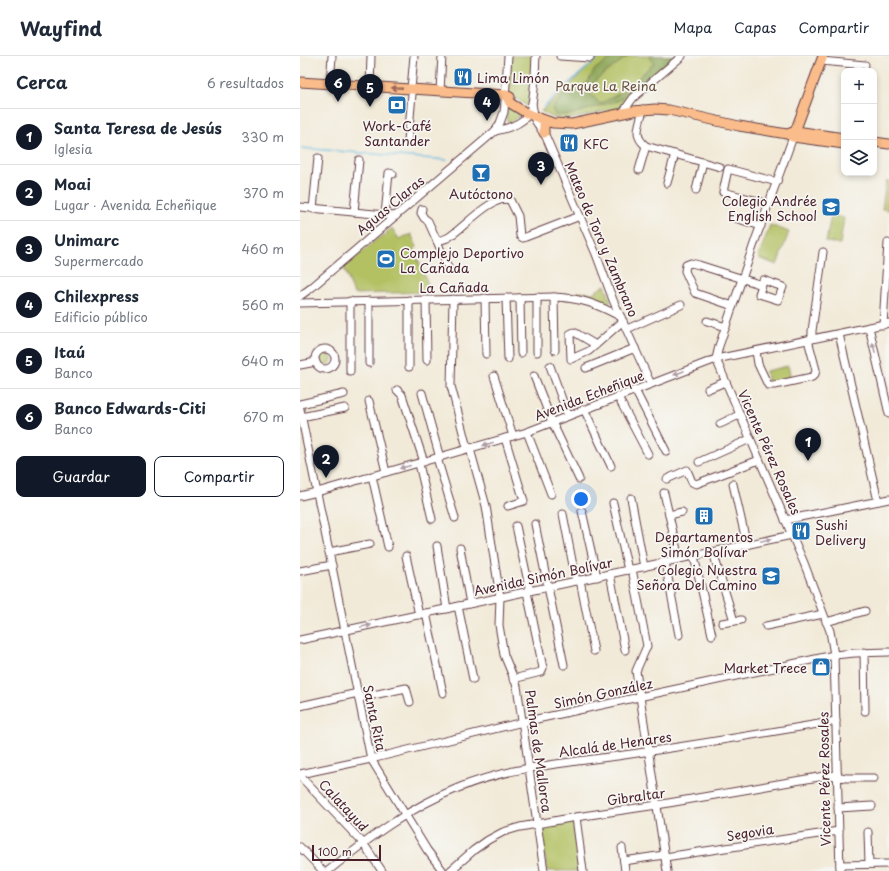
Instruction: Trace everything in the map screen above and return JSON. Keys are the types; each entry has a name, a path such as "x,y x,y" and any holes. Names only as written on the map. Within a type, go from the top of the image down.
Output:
{"main road":[{"path":"792,134 822,58"},
{"path":"300,82 370,86 412,92 440,91 506,95 510,103 555,119 571,121 598,118"},
{"path":"531,111 548,122 572,124 623,112 670,110 739,126 841,143"},
{"path":"544,133 544,125 548,122"},
{"path":"792,134 841,138"},
{"path":"877,142 889,144"},
{"path":"877,149 889,151"}],"street":[{"path":"330,84 332,56"},
{"path":"370,86 372,56"},
{"path":"408,141 414,56"},
{"path":"440,91 442,56"},
{"name":"Aguas Claras","path":"303,294 412,203 494,131 503,117 508,56"},
{"path":"494,131 510,128 531,111 536,56"},
{"path":"560,56 590,58"},
{"path":"623,112 633,98 682,56"},
{"path":"822,58 865,65"},
{"path":"643,110 637,135 639,141 646,146 720,167"},
{"name":"Mateo de Toro y Zambrano","path":"531,111 544,133 651,384"},
{"path":"503,117 510,128"},
{"path":"716,359 792,134"},
{"path":"639,170 646,146"},
{"path":"667,183 675,154"},
{"path":"313,209 318,158"},
{"path":"354,212 359,160"},
{"path":"696,190 703,162"},
{"path":"769,204 723,192 728,169 777,182"},
{"path":"385,215 389,173 393,174"},
{"path":"437,241 449,237 494,202 507,199 510,200 516,211 520,236 523,238 580,216"},
{"path":"412,203 422,209 424,218 429,222 449,270"},
{"path":"300,207 396,216"},
{"path":"735,218 761,226"},
{"path":"886,324 888,243"},
{"path":"756,351 758,364 768,385 776,385 812,377 815,374 816,370 810,340 822,252"},
{"path":"733,306 696,293 685,271 684,268 686,265 691,263 762,285"},
{"path":"303,294 306,299 311,302"},
{"path":"536,297 538,352"},
{"path":"554,297 555,350"},
{"name":"La Cañada","path":"300,303 554,297 586,300 607,308 622,319"},
{"path":"485,298 486,354"},
{"path":"506,298 508,359"},
{"path":"520,298 521,353"},
{"name":"Palmas de Mallorca","path":"453,299 451,378 470,442 470,449 486,506 500,597 500,633 504,655 517,686 544,871"},
{"path":"409,300 409,367"},
{"path":"426,300 427,360"},
{"path":"369,301 369,363"},
{"path":"350,302 350,371"},
{"path":"627,329 681,306"},
{"name":"La Cañada","path":"607,308 617,307"},
{"path":"596,345 622,319"},
{"path":"707,321 726,327"},
{"name":"Avenida Echeñique","path":"300,496 527,432 716,359 886,324"},
{"path":"870,328 889,414"},
{"path":"839,334 878,501"},
{"path":"586,368 635,348"},
{"name":"Vicente Pérez Rosales","path":"716,359 724,382 792,535 830,631 834,655 840,868"},
{"path":"300,365 316,362"},
{"path":"550,366 568,416"},
{"path":"494,376 513,436"},
{"path":"534,376 552,422 579,479"},
{"path":"708,389 724,382"},
{"path":"398,390 402,395 421,463 432,519"},
{"path":"635,390 666,451"},
{"path":"422,393 455,518"},
{"path":"300,404 344,394"},
{"path":"618,396 648,454"},
{"path":"369,402 388,472"},
{"name":"Santa Rita","path":"345,408 301,413 302,429 317,492 371,759 427,850 443,871"},
{"path":"584,409 611,466"},
{"path":"720,424 739,414"},
{"path":"377,418 388,472"},
{"path":"527,432 551,494"},
{"path":"506,438 524,501 508,506"},
{"path":"699,462 750,440"},
{"path":"667,478 687,470 693,484 696,484 759,460"},
{"path":"372,476 388,547"},
{"path":"733,484 747,545"},
{"path":"664,493 679,559"},
{"path":"632,498 644,567"},
{"path":"785,520 889,499"},
{"path":"613,503 647,646 636,670 667,871"},
{"path":"582,511 597,577"},
{"path":"669,515 682,512"},
{"path":"563,514 594,651"},
{"path":"535,524 564,665"},
{"path":"513,679 541,672 543,668 516,526"},
{"name":"Avenida Simón Bolívar","path":"300,640 792,535"},
{"path":"329,552 370,544"},
{"path":"437,546 447,609"},
{"path":"460,548 470,604"},
{"path":"713,552 738,620 722,623"},
{"path":"406,556 443,693"},
{"path":"694,556 712,634"},
{"path":"665,562 679,635"},
{"path":"300,571 332,565"},
{"path":"610,574 625,650"},
{"path":"458,606 473,679"},
{"path":"826,622 865,611"},
{"path":"766,626 823,614"},
{"path":"864,652 865,711"},
{"name":"Simón González","path":"300,775 523,722 834,655 864,652 889,652"},
{"path":"300,706 406,688 410,702"},
{"name":"Alcalá de Henares","path":"328,871 363,843 406,815 448,792 464,785 490,777 529,769 648,752 836,721"},
{"name":"Calatayud","path":"300,775 363,843 382,871"},
{"name":"Gibraltar","path":"450,871 474,850 496,836 516,828 537,823 657,805 830,775 846,778 874,778"},
{"path":"838,808 872,806"},
{"path":"576,816 583,871"},
{"name":"Segovia","path":"624,861 839,831"},
{"path":"868,832 871,866"},
{"path":"300,847 323,871"},
{"path":"622,848 625,871"},
{"path":"840,868 889,864"}],"green space":[{"path":"511,56 534,56 530,105 527,106 509,94"},
{"name":"Parque La Reina","path":"599,56 676,56 627,98 620,109 563,119 549,116 541,111 551,103"},
{"path":"614,56 628,56 596,80 587,90 600,104 631,87 620,100 569,115 555,115 552,109 563,95 587,83 595,69"},
{"path":"648,56 674,56 642,84 639,77 654,63"},
{"path":"508,106 520,115 511,122 508,122 506,117"},
{"path":"886,181 889,181 889,210 882,209"},
{"path":"831,215 844,218 840,244 826,242"},
{"path":"770,225 789,232 777,265 758,258"},
{"name":"Complejo Deportivo La Cañada","path":"392,228 399,239 411,234 417,247 414,249 431,292 354,294 344,268 378,238 387,235 386,233"},
{"path":"605,285 611,302 605,306 576,296 577,292 593,293"},
{"path":"328,353 331,354 331,364 324,365 321,364 320,357 321,354"},
{"path":"788,366 791,378 770,382 767,380 766,371"},
{"path":"573,821 579,871 547,871 541,828"}],"waterway":[{"path":"544,107 563,88 601,56"},
{"path":"300,148 447,160"}],"place":[{"name":"Lima Limón","path":"463,77"},
{"name":"Banco Edwards-Citi","path":"338,102"},
{"name":"Work-Café Santander","path":"397,105"},
{"name":"Itaú","path":"370,107"},
{"name":"Chilexpress","path":"487,121"},
{"name":"KFC","path":"569,143"},
{"name":"Autóctono","path":"481,173"},
{"name":"Unimarc","path":"541,185"},
{"name":"Colegio Andrée English School","path":"831,207"},
{"name":"Complejo Deportivo La Cañada","path":"386,259"},
{"name":"Santa Teresa de Jesús","path":"808,461"},
{"name":"Moai","path":"326,478"},
{"name":"Departamentos Simón Bolívar","path":"704,516"},
{"name":"Sushi Delivery","path":"801,531"},
{"name":"Colegio Nuestra Señora Del Camino","path":"771,576"},
{"name":"Market Trece","path":"821,667"}]}
